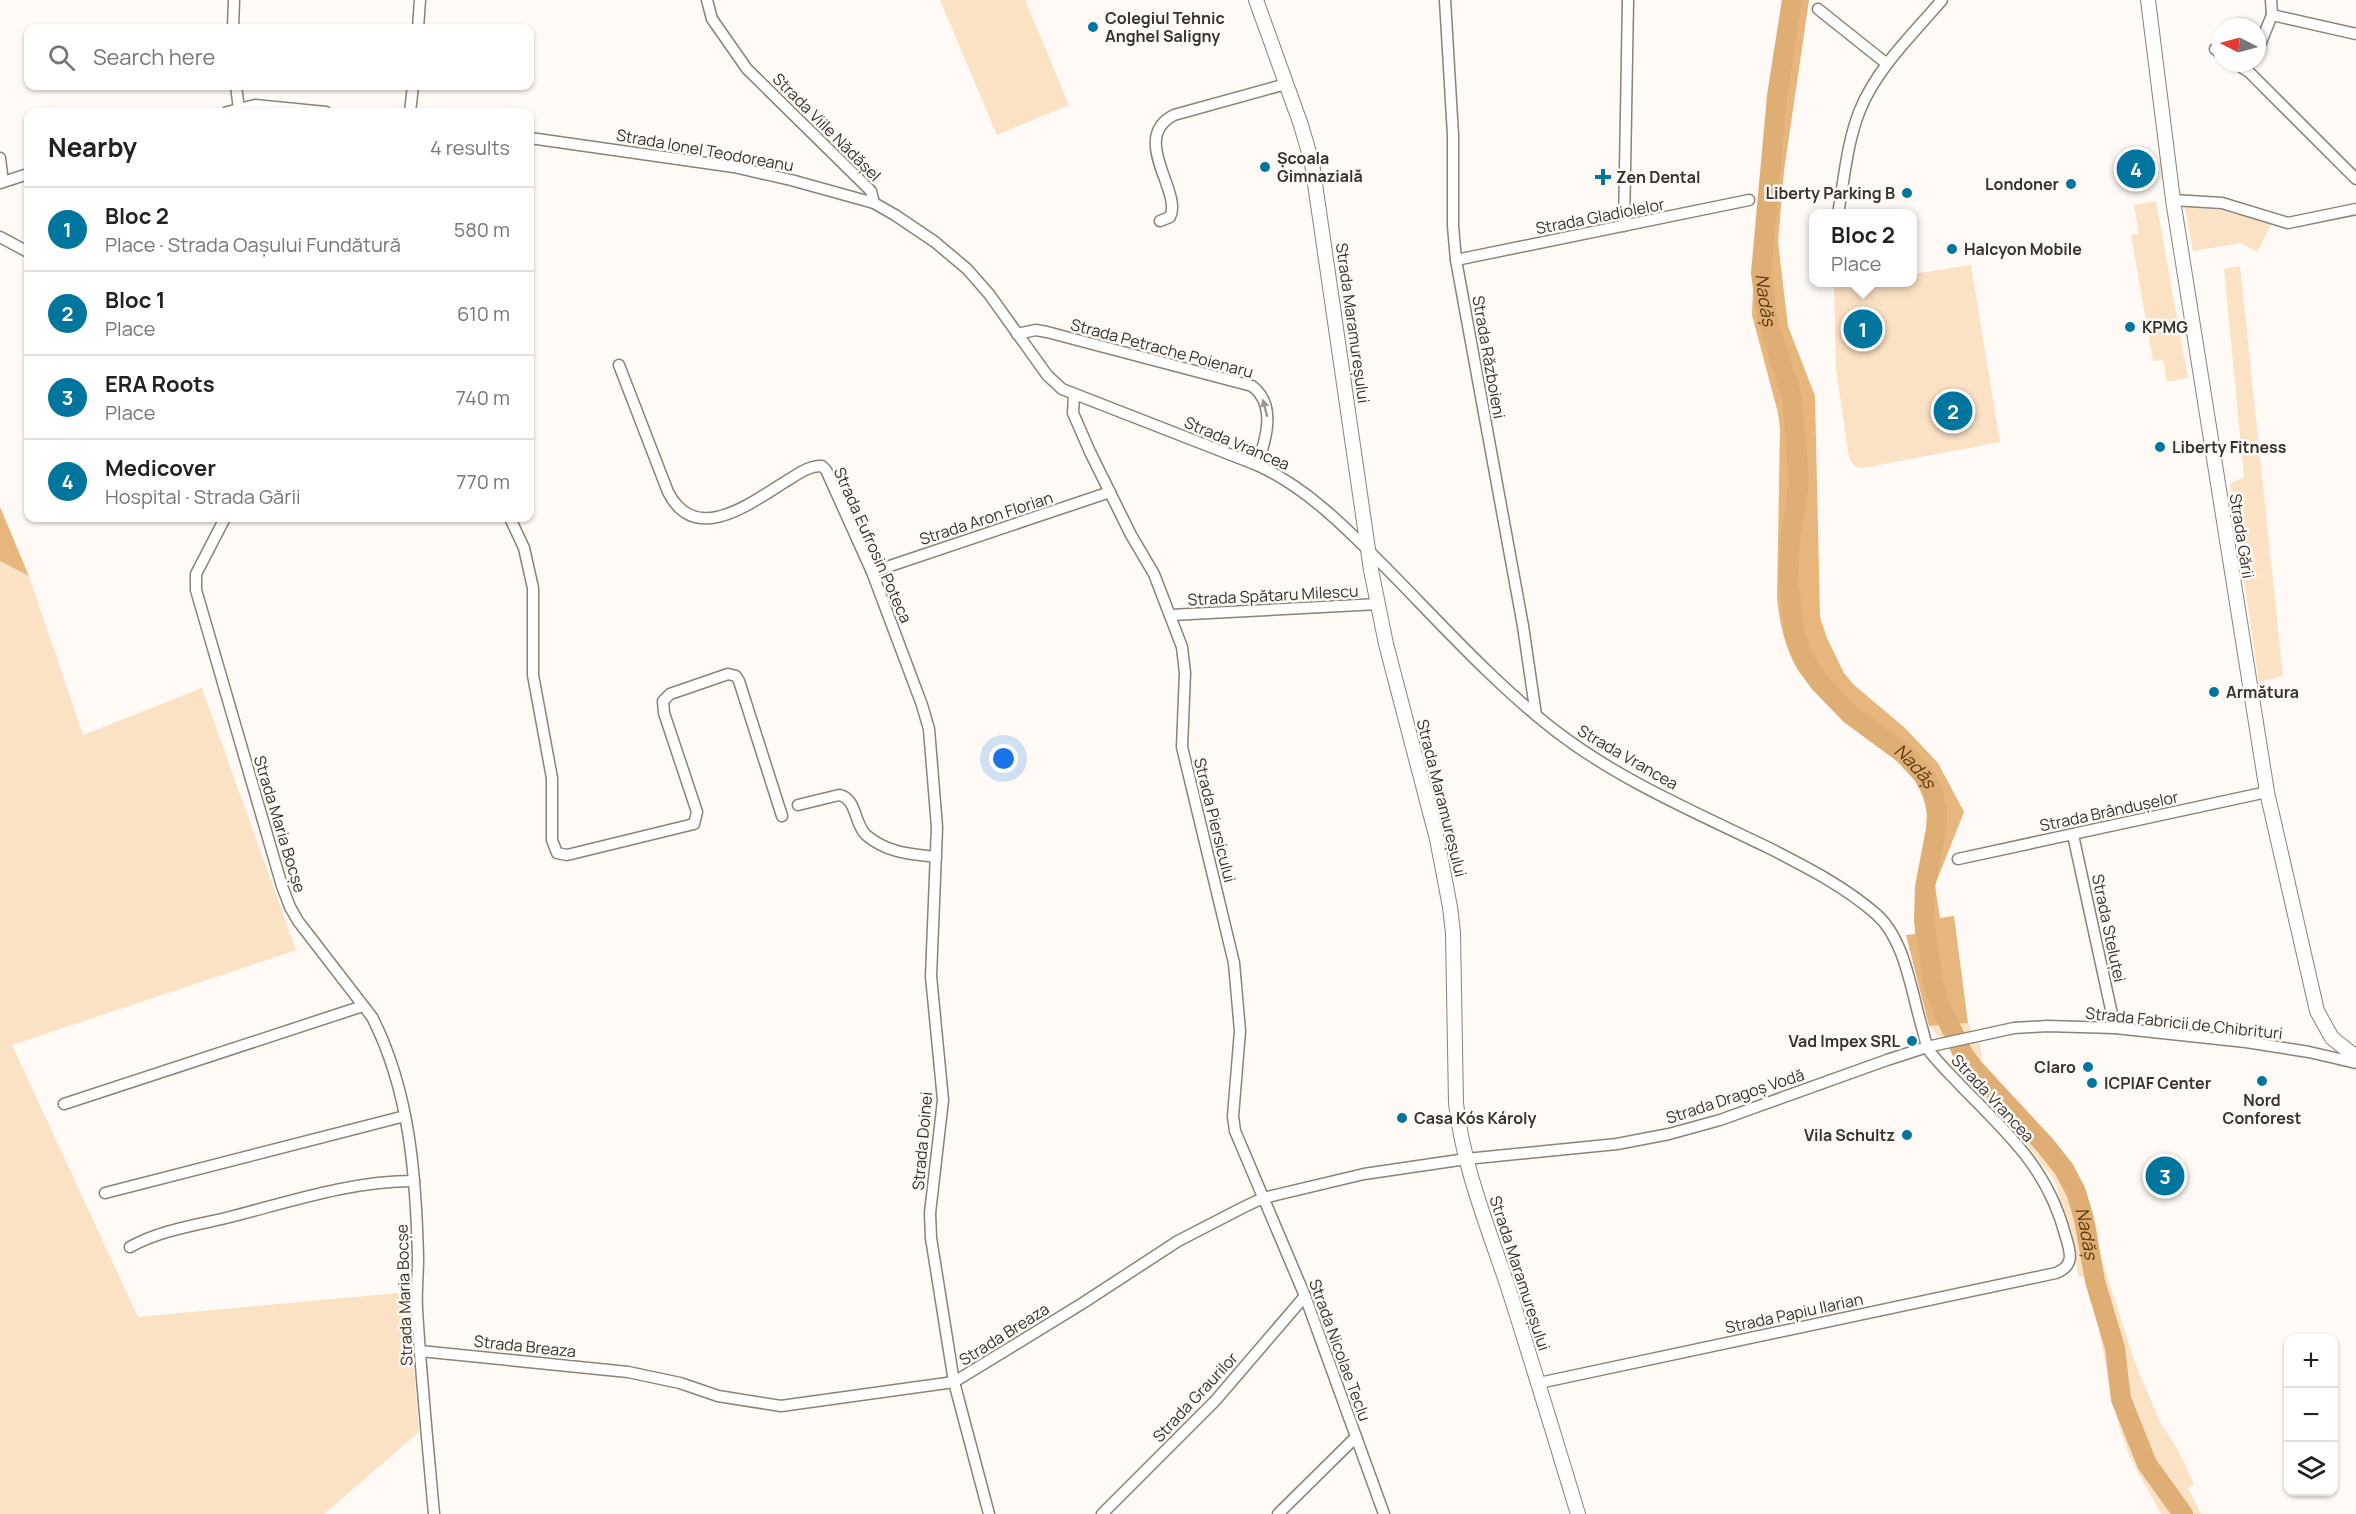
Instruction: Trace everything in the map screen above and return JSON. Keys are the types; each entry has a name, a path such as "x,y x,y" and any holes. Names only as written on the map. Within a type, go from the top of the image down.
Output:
{"main road":[{"name":"Strada Maramureșului","path":"1256,0 1312,163 1367,549 1376,566 1378,604 1386,644 1437,839 1450,907 1453,933 1456,1103 1459,1131 1578,1514"},
{"name":"Strada Gării","path":"2148,0 2173,200 2267,792 2317,1011 2332,1038 2356,1058"}],"street":[{"path":"233,24 234,0"},
{"path":"417,24 420,0"},
{"name":"Strada Viile Nădășel","path":"707,0 712,20 747,69 862,181 871,191 874,203 935,242 967,269 989,294 1017,334"},
{"name":"Strada Războieni","path":"1445,0 1453,135 1453,226 1456,260 1523,626 1536,716"},
{"path":"1624,226 1628,0"},
{"path":"1839,209 1855,124 1869,92 1887,64 1942,0"},
{"path":"2266,30 2272,15 2271,0"},
{"path":"1818,9 1887,64"},
{"path":"2272,15 2356,34"},
{"path":"2255,72 2356,179"},
{"path":"1160,221 1170,217 1173,208 1158,159 1157,138 1163,123 1174,115 1286,84"},
{"path":"237,90 239,108"},
{"path":"410,108 412,90"},
{"path":"243,108 255,105 285,108"},
{"name":"Strada Ionel Teodoreanu","path":"534,139 734,167 874,203"},
{"path":"0,158 1,182 24,175"},
{"name":"Strada Gladiolelor","path":"1456,260 1749,200"},
{"path":"2173,200 2222,203 2288,224 2356,209"},
{"path":"0,237 24,250"},
{"name":"Strada Petrache Poienaru","path":"1017,334 1036,330 1047,332 1252,387 1261,396 1268,422 1265,444 1257,465"},
{"name":"Strada Vrancea","path":"1017,334 1053,382 1074,394 1279,475 1301,489 1367,549"},
{"name":"Strada Eufrosin Poteca","path":"619,365 668,492 686,514 696,518 716,519 760,497 811,467 822,466 829,474 872,572 929,729"},
{"name":"Strada Piersicului","path":"1074,394 1073,413 1131,535 1154,574 1182,647 1185,664 1182,735 1184,756 1234,963 1240,1031 1233,1116 1235,1131 1263,1198"},
{"name":"Strada Aron Florian","path":"872,572 1110,492"},
{"name":"Strada Maria Bocșe","path":"223,522 196,574 196,590 290,907 310,939 372,1017 384,1046 405,1116 414,1181 418,1256 417,1306 434,1514"},
{"path":"512,522 524,548 533,588 533,675 552,778 552,840 557,853 567,855 694,824 697,812 664,713 663,701 670,694 728,674 736,676 739,681 782,816"},
{"name":"Strada Vrancea","path":"1365,532 1376,566 1536,716 1581,750 1625,777 1819,873 1878,915 1891,930 1932,1046 2045,1181 2059,1210 2071,1254 2070,1264 2064,1270 2056,1273"},
{"name":"Strada Spătaru Milescu","path":"1171,615 1378,604"},
{"name":"Strada Doinei","path":"929,729 937,827 931,976 943,1100 930,1226 941,1310 954,1382 989,1514"},
{"name":"Strada Brândușelor","path":"1958,859 2267,792"},
{"path":"798,805 839,795 844,796 851,803 862,831 876,842 900,853 936,857"},
{"name":"Strada Steluței","path":"2073,835 2115,1028"},
{"path":"64,1104 363,1006"},
{"name":"Strada Fabricii de Chibrituri","path":"1932,1046 2014,1028 2047,1026 2115,1028 2246,1042 2309,1052 2356,1063"},
{"name":"Strada Dragoș Vodă","path":"1466,1159 1617,1144 1669,1134 1720,1120 1887,1059 1932,1046"},
{"path":"105,1193 405,1116"},
{"name":"Strada Breaza","path":"420,1351 628,1372 680,1383 718,1396 781,1406 954,1382 1178,1241 1263,1198 1365,1174 1466,1159"},
{"path":"130,1247 165,1233 313,1194 355,1185 414,1181"},
{"name":"Strada Nicolae Teclu","path":"1263,1198 1305,1296 1384,1514"},
{"name":"Strada Papiu Ilarian","path":"1539,1383 2056,1273"},
{"name":"Strada Graurilor","path":"1102,1514 1215,1401 1305,1296"},
{"path":"1278,1514 1356,1437"}],"shaded area":[{"path":"940,0 1025,0 1069,105 997,135"},
{"path":"1785,0 1809,0 1784,171 1778,242 1788,326 1815,396 1820,617 1827,638 1844,673 1853,684 1905,728 1938,763 1964,812 1935,885 1940,918 1954,916 1968,1023 1929,1026 1906,935 1915,934 1917,882 1928,825 1927,811 1919,788 1907,769 1891,752 1818,694 1802,676 1788,649 1780,619 1777,599 1780,429 1778,413 1752,315 1761,194"},
{"path":"2156,201 2188,378 2167,382 2163,360 2153,361 2131,235 2139,234 2134,205"},
{"path":"2185,207 2219,210 2272,223 2257,252 2241,243 2193,251"},
{"path":"1971,265 2000,442 1863,468 1855,466 1849,458 1836,369 1834,287 1917,287 1917,273"},
{"path":"2240,266 2283,676 2259,682 2230,484 2244,477 2224,269"},
{"path":"0,507 29,576 0,561"},
{"path":"0,561 29,576 83,735 202,688 296,950 12,1045 138,1317 408,1292 419,1432 324,1514 0,1514"},
{"path":"1968,1023 1980,1045 1982,1061 2045,1132 2081,1182 2099,1234 2095,1239 2136,1365 2160,1422 2178,1450 2194,1484 2188,1488 2201,1514 2161,1514 2133,1462 2113,1403 2087,1277 2079,1277 2055,1181 1957,1055 1929,1026"}],"waterway":[{"name":"Nadăș","path":"1792,0 1777,96 1761,273 1767,317 1792,398 1799,480 1790,541 1788,579 1795,636 1805,661 1819,682 1851,715 1904,754 1927,779 1933,791 1937,814 1936,829 1925,887 1924,920 1933,982 1939,1002 1963,1054 1974,1069 2045,1145 2064,1169 2076,1192 2084,1219 2095,1281 2115,1348 2121,1399 2147,1464 2183,1514"}],"place":[{"name":"Colegiul Tehnic Anghel Saligny","path":"1093,27"},
{"name":"Școala Gimnazială","path":"1265,167"},
{"name":"Medicover","path":"2136,169"},
{"name":"Zen Dental","path":"1603,177"},
{"name":"Londoner","path":"2071,184"},
{"name":"Liberty Parking B","path":"1907,193"},
{"name":"Halcyon Mobile","path":"1952,249"},
{"name":"KPMG","path":"2130,327"},
{"name":"Bloc 2","path":"1863,329"},
{"name":"Bloc 1","path":"1953,411"},
{"name":"Liberty Fitness","path":"2160,447"},
{"name":"Armătura","path":"2214,692"},
{"name":"Vad Impex SRL","path":"1912,1041"},
{"name":"Claro","path":"2088,1067"},
{"name":"Nord Conforest","path":"2262,1081"},
{"name":"ICPIAF Center","path":"2092,1083"},
{"name":"Casa Kós Károly","path":"1402,1118"},
{"name":"Vila Schultz","path":"1907,1135"},
{"name":"ERA Roots","path":"2165,1176"}]}
